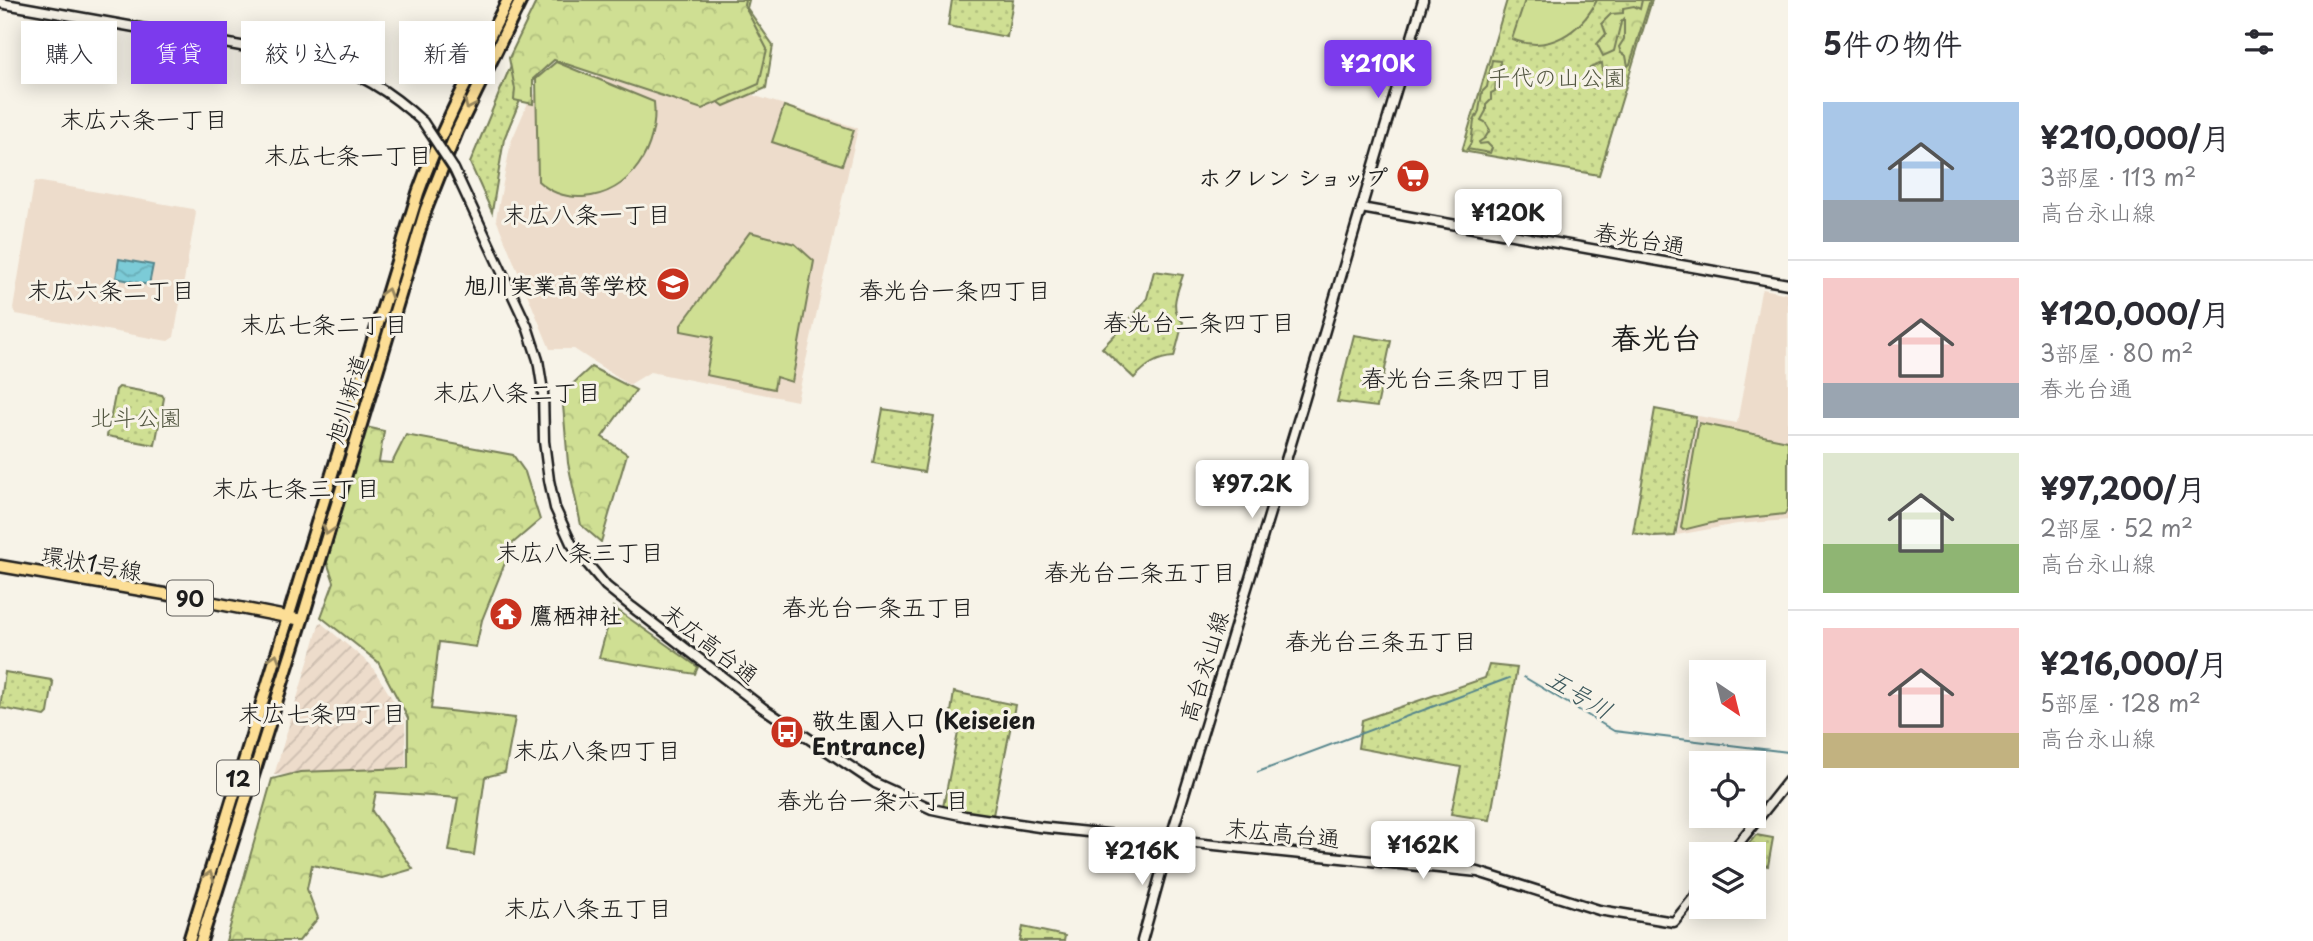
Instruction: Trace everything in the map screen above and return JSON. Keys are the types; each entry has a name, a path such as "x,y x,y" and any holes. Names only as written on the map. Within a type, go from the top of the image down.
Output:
{"highway":[{"name":"旭川新道","path":"189,941 429,163 454,105 508,0"},
{"name":"旭川新道","path":"201,941 302,620 426,209 457,131 521,0"}],"main road":[{"name":"環状1号線","path":"0,566 302,620"}],"street":[{"name":"高台永山線","path":"1142,941 1423,0"},
{"name":"末広高台通","path":"0,3 313,59 342,67 403,103 423,122 454,169 527,326 538,360 543,391 545,458 555,508 571,543 607,586 763,708 883,788 932,809 1039,827 1478,872 1599,909 1674,922 1689,904"},
{"name":"春光台通","path":"1361,208 1788,284"},
{"path":"1740,842 1788,781"}],"shaded area":[{"name":"旭川実業高等学校","path":"562,73 720,85 858,128 797,401 650,372 629,385 574,349 550,349 496,219 511,142 530,98"},
{"path":"36,181 193,209 196,213 174,337 168,341 16,314 13,309"},
{"path":"1763,289 1788,294 1788,520 1737,524 1677,535 1698,416 1737,423"},
{"path":"320,622 371,665 405,719 406,766 401,769 274,775"}],"green space":[{"path":"537,0 745,0 744,5 767,49 759,84 702,109 554,60 533,79 533,104 514,100 515,89 509,58"},
{"path":"545,0 749,0 747,8 773,45 766,88 724,106 712,97 551,57 521,98 504,139 492,212 470,163 508,72"},
{"path":"952,0 1013,0 1007,37 948,26"},
{"name":"千代の山公園","path":"1507,0 1652,0 1599,175 1462,151"},
{"path":"1525,0 1597,0 1573,30 1550,42 1538,44 1512,39"},
{"path":"1642,0 1650,0 1630,64 1628,66 1626,56 1621,53 1619,47 1624,39 1624,19 1614,51 1603,56 1597,44 1606,34 1602,23 1611,14 1623,13 1623,8 1634,6 1640,9"},
{"path":"1492,60 1500,61 1501,76 1496,80 1495,91 1491,93 1491,100 1486,105 1481,120 1490,130 1479,142 1487,143 1492,148 1490,153 1467,149 1471,143 1482,92 1487,87"},
{"path":"556,62 654,102 652,135 638,165 615,187 600,194 564,196 538,181 536,79"},
{"path":"1602,63 1604,83 1594,88 1584,87 1581,80 1586,77 1590,68"},
{"path":"784,106 854,130 842,165 772,142"},
{"path":"750,232 795,244 814,261 792,382 776,377 774,389 706,375 713,337 681,331 681,325"},
{"path":"1154,271 1183,275 1175,306 1178,317 1183,322 1174,357 1152,363 1134,378 1102,348 1147,298"},
{"path":"1354,335 1391,341 1377,407 1337,402"},
{"path":"591,367 636,390 602,437 627,454 601,542 581,525 568,463 563,405 566,390"},
{"name":"北斗公園","path":"119,387 162,395 164,398 155,445 107,436 116,390"},
{"path":"883,409 934,417 924,472 873,463"},
{"path":"1655,409 1696,417 1675,536 1654,537 1633,533"},
{"path":"1699,423 1788,441 1788,508 1785,514 1719,521 1683,530 1681,528"},
{"path":"366,427 384,431 379,462 392,463 406,435 513,455 525,472 540,520 513,543 482,620 476,647 439,642 431,709 515,718 505,772 485,777 474,855 449,851 458,798 376,792 372,811 413,869 382,878 312,865 307,889 318,918 299,941 226,941 272,779 300,772 408,768 408,718 378,662 321,617 334,582 327,562"},
{"path":"613,607 698,667 695,674 599,658"},
{"path":"1489,665 1517,668 1490,820 1451,814 1461,767 1358,748 1362,720 1485,678"},
{"path":"5,672 51,680 53,683 48,713 45,716 0,708"},
{"path":"954,692 1015,705 992,820 942,812 959,728 949,726"},
{"path":"1756,835 1773,838 1768,866 1766,842 1750,842"},
{"path":"1023,927 1065,936 1064,941 1020,941"}],"water":[{"path":"119,259 153,265 149,285 116,278"}],"waterway":[{"name":"五号川","path":"1524,677 1614,731 1788,752"},
{"name":"五号川","path":"1258,772 1509,678"}],"place":[{"name":"ホクレン ショップ","path":"1413,176"},
{"name":"旭川実業高等学校","path":"673,284"},
{"name":"鷹栖神社","path":"506,614"},
{"name":"敬生園入口 (Keiseien Entrance)","path":"787,732"}],"district":[{"name":"末広六条一丁目","path":"144,118"},
{"name":"末広七条一丁目","path":"348,154"},
{"name":"末広八条一丁目","path":"587,213"},
{"name":"末広六条二丁目","path":"111,289"},
{"name":"春光台一条四丁目","path":"955,289"},
{"name":"春光台二条四丁目","path":"1199,321"},
{"name":"末広七条二丁目","path":"324,323"},
{"name":"春光台","path":"1656,336"},
{"name":"春光台三条四丁目","path":"1457,377"},
{"name":"末広八条二丁目","path":"517,391"},
{"name":"末広七条三丁目","path":"296,487"},
{"name":"末広八条三丁目","path":"580,551"},
{"name":"春光台二条五丁目","path":"1140,571"},
{"name":"春光台一条五丁目","path":"878,606"},
{"name":"春光台三条五丁目","path":"1381,640"},
{"name":"末広七条四丁目","path":"322,712"},
{"name":"末広八条四丁目","path":"597,749"},
{"name":"春光台一条六丁目","path":"873,799"},
{"name":"末広八条五丁目","path":"588,907"}]}
